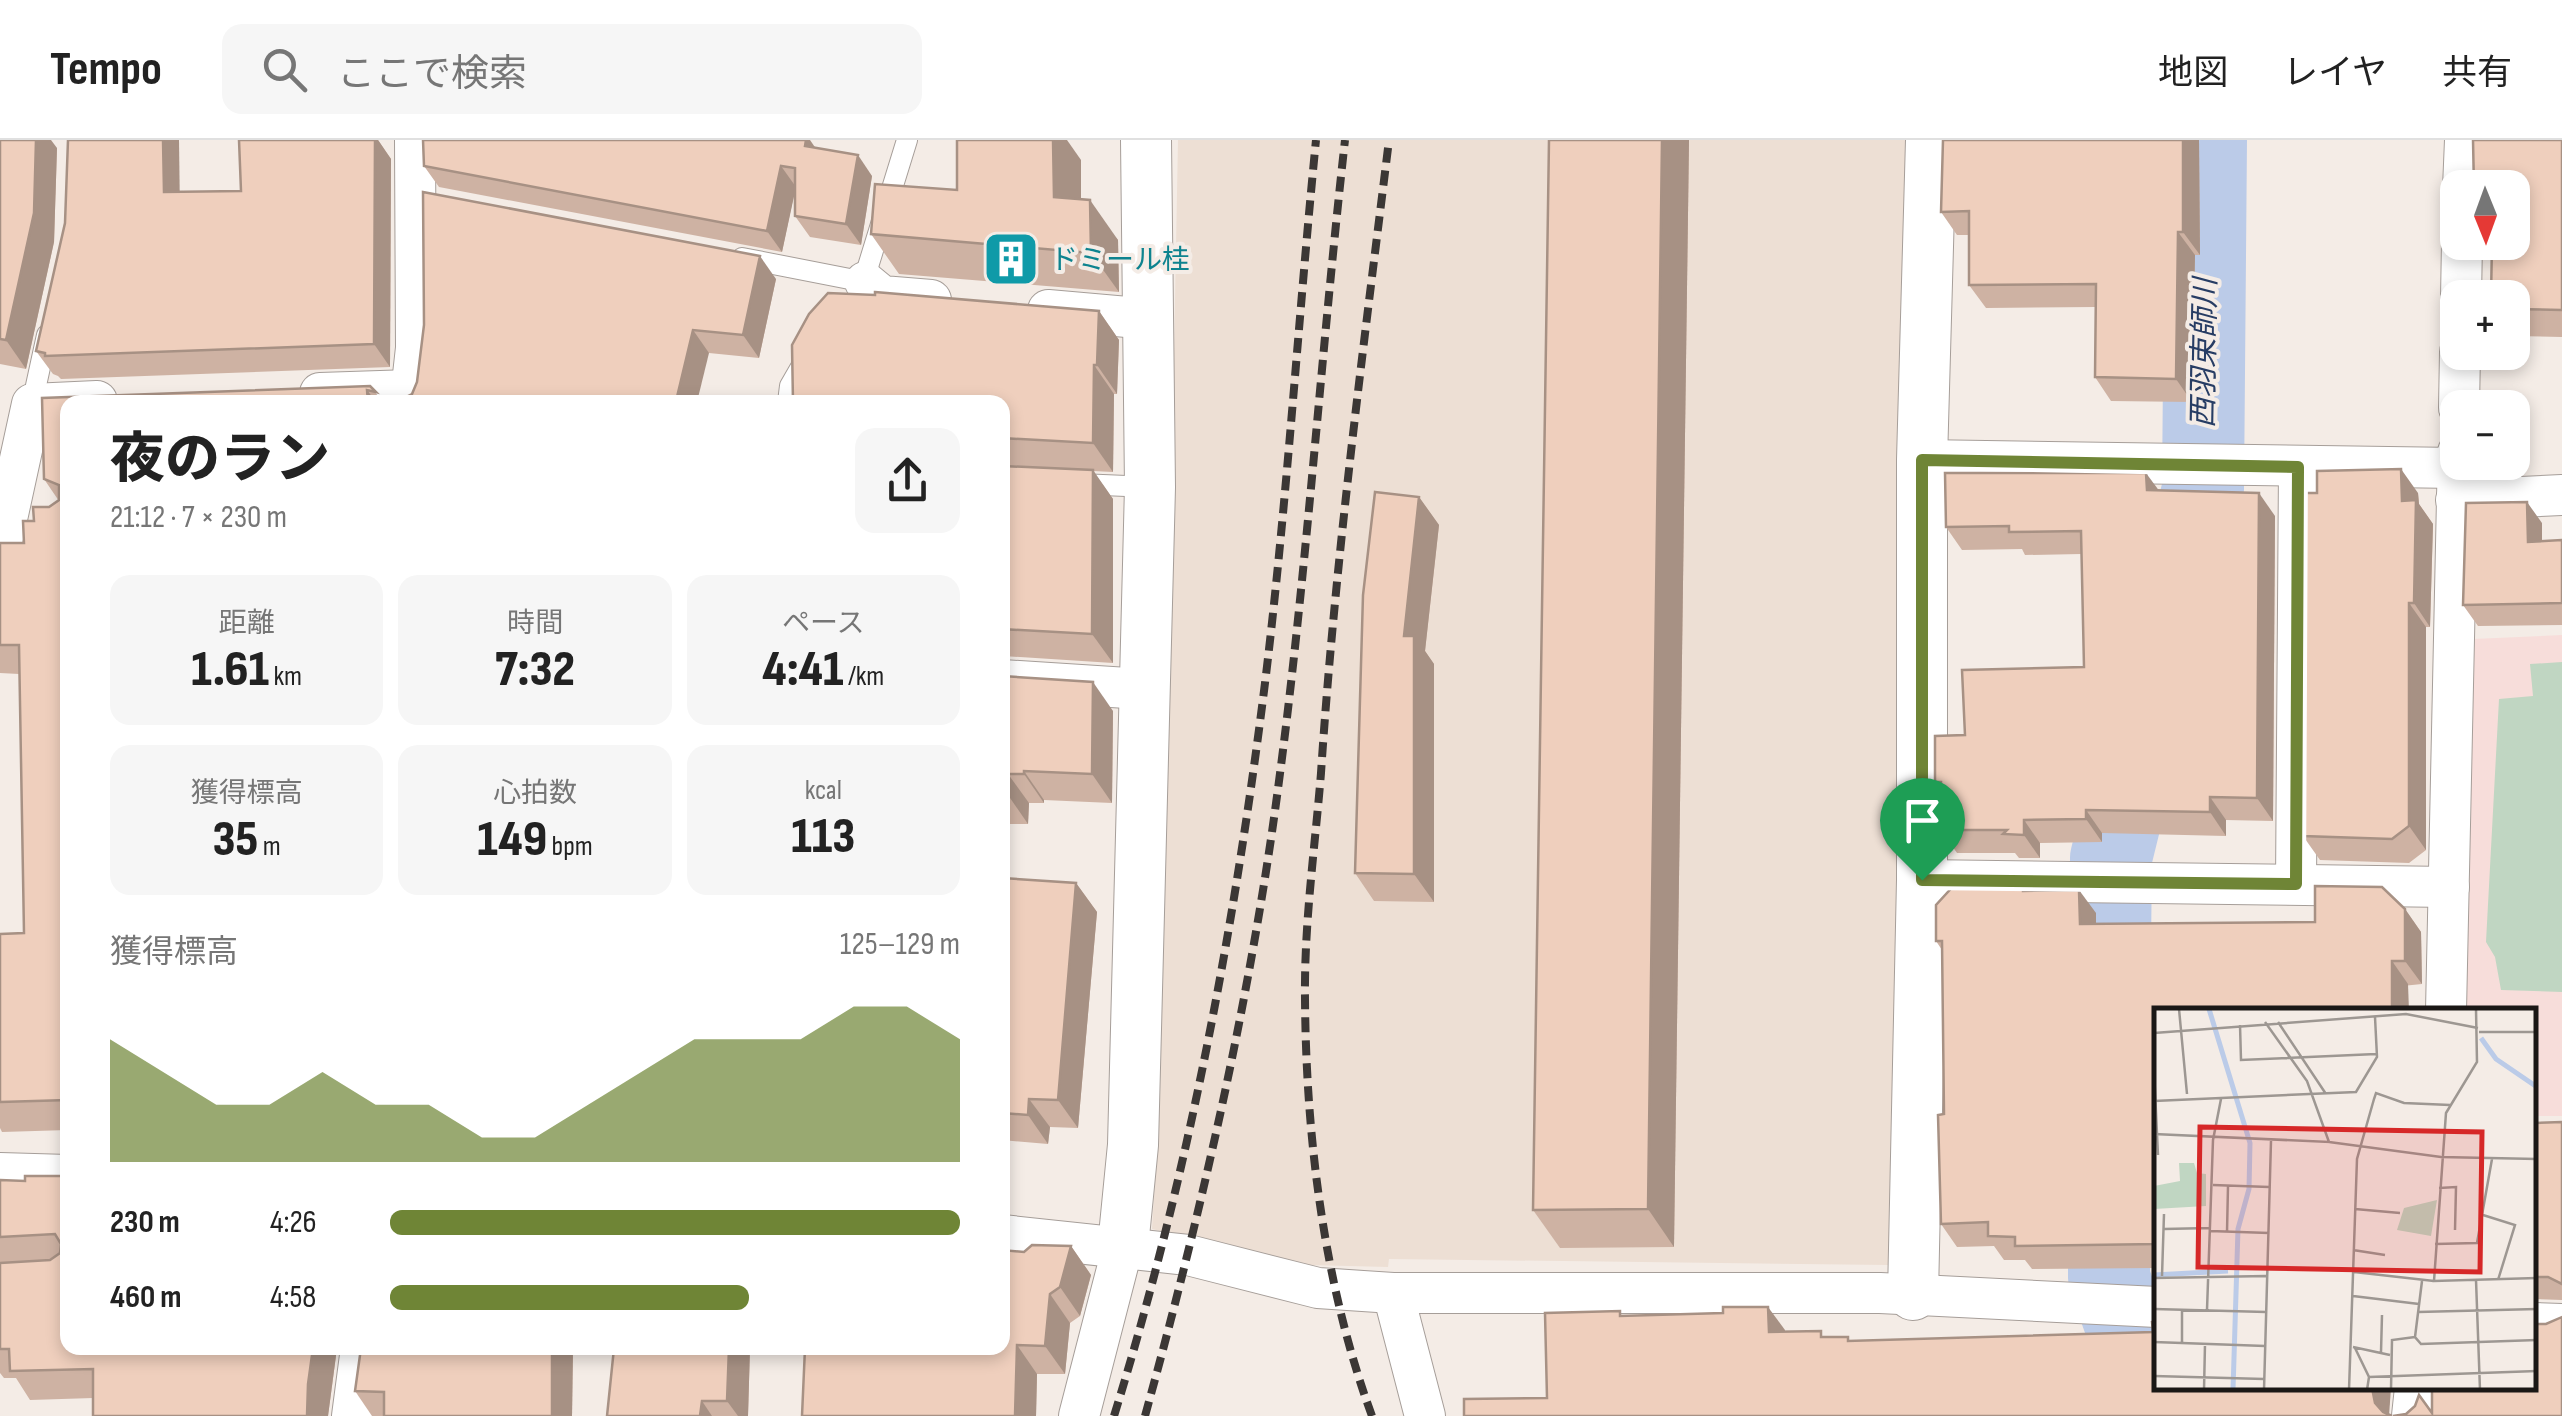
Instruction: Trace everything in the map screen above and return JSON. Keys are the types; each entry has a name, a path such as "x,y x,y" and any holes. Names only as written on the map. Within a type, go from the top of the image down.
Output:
{"street":[{"path":"411,395 425,198 415,140"},
{"path":"1079,1416 1123,1246 1133,1145 1150,487 1146,140"},
{"path":"1913,1295 1922,880 1922,460 1931,140"},
{"path":"2464,170 2465,140"},
{"path":"859,289 882,296 1150,320"},
{"path":"291,394 351,395"},
{"path":"9,533 32,404 60,403"},
{"path":"1922,460 2440,472"},
{"path":"2296,884 2298,467"},
{"path":"2446,1008 2457,480"},
{"path":"2490,480 2562,495"},
{"path":"1010,681 1143,689"},
{"path":"1922,880 2448,887"},
{"path":"0,1174 60,1174"},
{"path":"1010,1236 1188,1255 1318,1288 1393,1293 1913,1295 2154,1307"},
{"path":"1393,1293 1425,1416"},
{"path":"2537,1323 2562,1324"},
{"path":"352,1416 359,1355"},
{"path":"2412,1416 2415,1391"}],"lane":[{"path":"728,256 859,289 907,140"},
{"path":"32,404 52,315"},
{"path":"789,395 818,335"},
{"path":"1058,482 1150,487"}],"shaded area":[{"path":"1178,140 1909,140 1894,1258 1888,1265 1389,1259 1388,1267 1309,1265 1152,1229 1160,1102"},
{"path":"2562,635 2562,1116 2537,1116 2537,1008 2464,1008 2473,639"}],"green space":[{"path":"2562,662 2562,992 2501,990 2495,957 2486,942 2499,699 2533,696 2530,664"}],"building":[{"path":"0,140 36,140 34,213 6,340 0,339"},
{"path":"68,140 163,140 164,192 241,191 239,140 375,140 374,344 45,356 36,351 65,223"},
{"path":"423,140 806,140 805,146 858,155 846,224 795,216 795,168 781,166 767,231 424,166"},
{"path":"957,140 1053,140 1054,197 1090,200 1091,253 871,234 875,184 957,190"},
{"path":"1549,140 1662,140 1648,1209 1533,1210"},
{"path":"1943,140 2183,140 2176,379 2095,377 2096,284 1969,285 1969,211 1941,212"},
{"path":"2473,140 2562,140 2562,310 2530,309 2530,280 2491,280 2492,260 2530,260 2530,170 2474,170"},
{"path":"423,192 760,256 743,335 693,330 677,395 410,395 417,382 424,325"},
{"path":"828,293 1099,311 1093,443 1010,438 1010,395 793,395 792,345 809,314"},
{"path":"370,386 376,392 367,390 367,395 124,395"},
{"path":"60,397 60,1100 0,1102 0,934 24,933 19,645 0,645 0,543 24,543 23,521 34,521 33,507 49,507 59,500 59,485 44,479 42,398"},
{"path":"1010,466 1093,470 1092,634 1010,629"},
{"path":"2401,469 2402,501 2416,500 2414,603 2409,603 2409,826 2392,839 2303,836 2306,493 2317,493 2317,471"},
{"path":"1945,473 2146,473 2147,490 2259,493 2257,798 2210,797 2210,812 2086,810 2086,819 2024,820 2024,835 2003,834 2007,830 1941,830 1941,782 1935,782 1935,736 1965,735 1962,670 2084,667 2081,531 2009,532 2009,526 1946,527"},
{"path":"1375,492 1419,497 1404,636 1414,636 1414,874 1355,873 1363,595"},
{"path":"2527,502 2528,542 2562,540 2562,603 2463,605 2466,503"},
{"path":"1010,677 1093,682 1092,774 1010,774"},
{"path":"1010,879 1076,883 1058,1100 1029,1099 1028,1115 1010,1114"},
{"path":"1958,881 2023,882 2023,891 2079,890 2080,924 2315,922 2315,886 2382,887 2405,909 2405,961 2392,961 2392,1008 2154,1008 2154,1244 2015,1246 2015,1237 1988,1236 1988,1222 1941,1224 1938,1115 1944,1114 1942,941 1936,941 1936,905"},
{"path":"2562,1122 2562,1284 2537,1277 2537,1123"},
{"path":"25,1176 60,1176 60,1242 55,1234 0,1237 0,1180 25,1181"},
{"path":"1032,1245 1071,1246 1060,1287 1050,1294 1045,1346 1017,1345 1015,1416 802,1416 805,1355 1010,1355 1010,1251 1024,1252"},
{"path":"60,1253 60,1355 312,1355 307,1416 93,1416 93,1369 10,1371 9,1349 0,1349 0,1263 50,1260"},
{"path":"1723,1307 1768,1307 1769,1332 1821,1331 1821,1337 1848,1337 1848,1341 2153,1332 2154,1322 2154,1391 2373,1391 2375,1403 2392,1416 1464,1416 1464,1399 1547,1398 1545,1313 1723,1313"},
{"path":"2562,1317 2562,1416 2393,1416 2406,1414 2419,1395 2432,1413 2432,1391 2537,1391 2537,1324"},
{"path":"360,1355 552,1355 552,1416 384,1416 384,1392 355,1391"},
{"path":"613,1355 729,1355 727,1401 702,1401 700,1416 607,1416"}],"waterway":[{"name":"西羽束師川","path":"2174,604 2203,489 2206,140"},
{"name":"西羽束師川","path":"2109,1036 2111,858 2144,724"},
{"name":"西羽束師川","path":"2109,1155 2109,1278 2130,1337 2154,1380"}],"railway":[{"path":"1114,1416 1186,1144 1239,869 1273,615 1316,140"},
{"path":"1145,1416 1218,1126 1272,832 1294,659 1345,140"},
{"path":"1372,1416 1341,1315 1321,1210 1309,1104 1305,971 1334,614 1389,140"}],"place":[{"name":"ドミール桂","path":"1011,259"}],"route":[{"path":"1922,460 2298,467 2296,884 1922,880 1922,460"}]}
